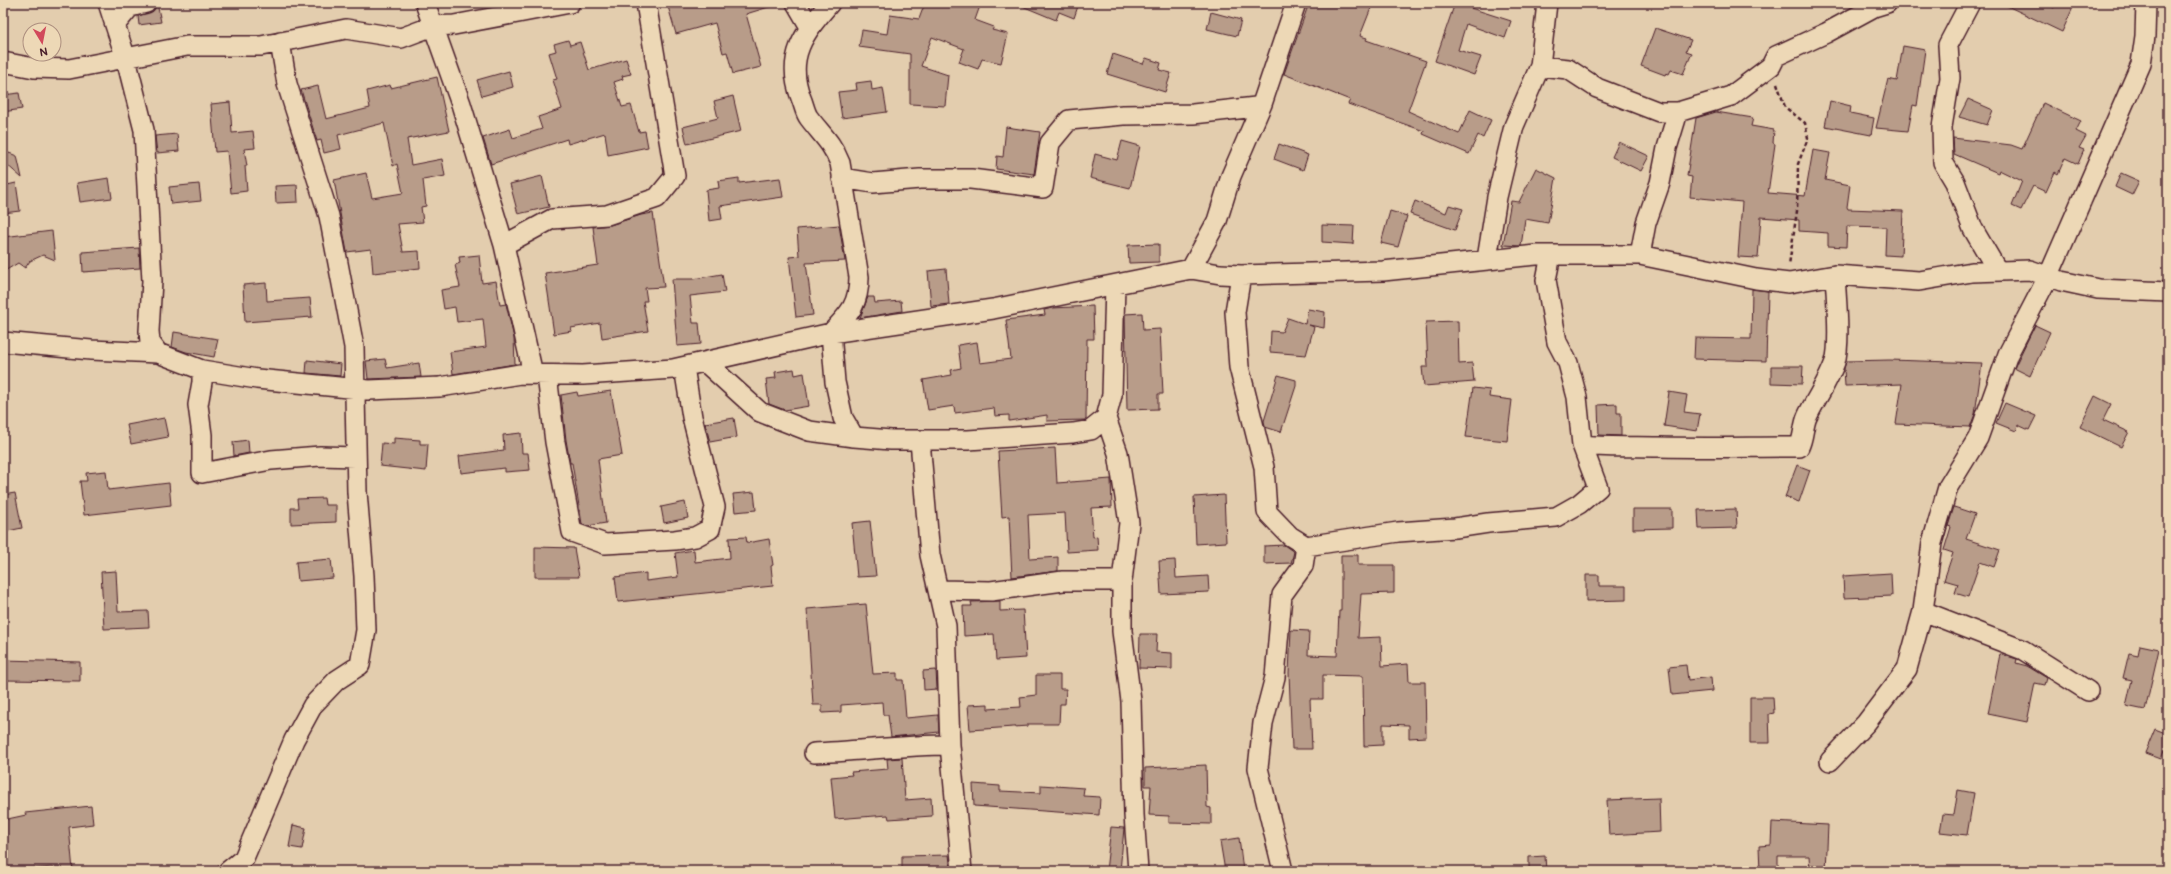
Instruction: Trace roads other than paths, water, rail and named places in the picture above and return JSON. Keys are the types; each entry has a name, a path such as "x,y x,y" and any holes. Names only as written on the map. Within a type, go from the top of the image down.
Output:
{"street":[{"path":"108,3 126,59 144,130 152,281 149,331 150,342 158,353"},
{"path":"115,25 130,7 146,3"},
{"path":"425,3 461,104 504,245 540,374 555,442 565,503 572,532 605,544 675,540 695,536 710,529 715,507 692,417 684,367"},
{"path":"3,62 34,68 69,69 187,46 262,46 346,29 401,38 433,26 454,25 570,3"},
{"path":"504,245 552,219 607,216 656,198 675,176 646,3"},
{"path":"796,3 810,27"},
{"path":"830,3 810,27 798,48 795,66 798,88 808,117 834,148 842,178 859,277 859,291 852,311 831,332 835,382 843,418 854,437"},
{"path":"1191,269 1217,221 1231,176 1262,104 1296,3"},
{"path":"1487,259 1497,197 1514,126 1540,66 1547,3"},
{"path":"1540,66 1568,70 1597,88 1659,112 1678,112 1731,96 1771,66 1776,56 1826,33 1874,7 1888,3"},
{"path":"1970,3 1948,45 1950,78 1942,127 1943,162 1955,182 1973,228 1997,270"},
{"path":"1830,761 1866,723 1907,669 1923,611 1932,543 1948,487 1978,438 2008,354 2048,275 2141,64 2145,36 2146,3"},
{"path":"228,871 244,858 294,740 313,705 337,680 360,665 366,630 356,457 354,347 329,216 287,84 280,42"},
{"path":"842,178 873,183 920,178 971,179 1043,188 1050,143 1069,120 1123,115 1193,114 1256,107 1262,104"},
{"path":"1640,255 1646,223 1660,182 1667,148 1678,112"},
{"path":"3,342 91,350 158,353 202,370 257,379 369,390 440,387 520,374 583,375 673,370 831,332 993,309 1191,269 1241,276 1383,271 1487,259 1551,255 1640,255 1756,279 1789,283 1835,275 1919,281 1972,272 2030,270 2048,275 2061,281 2098,289 2168,292"},
{"path":"1241,276 1235,312 1239,367 1264,467 1267,512 1290,536 1306,546 1398,532 1455,528 1556,516 1579,504 1598,488 1582,445 1577,397 1568,363 1557,342 1546,280 1551,255"},
{"path":"1582,445 1613,448 1657,447 1708,449 1799,447 1806,418 1825,386 1835,360 1838,322 1835,275"},
{"path":"1115,285 1112,395 1106,418 1118,453 1129,523 1122,581 1122,631 1131,701 1134,815 1138,871"},
{"path":"705,362 760,412 809,431 854,437 920,441 968,440 1073,433 1091,430 1106,418"},
{"path":"202,370 202,382 198,405 202,435 202,473 271,460 320,456 356,457"},
{"path":"920,441 930,555 946,626 950,745 962,871"},
{"path":"1283,871 1258,768 1263,723 1275,677 1282,595 1303,566 1306,546"},
{"path":"939,590 991,591 1063,581 1122,581"},
{"path":"1923,611 2023,650 2088,691"},
{"path":"814,753 875,750 911,745 950,745"}]}
